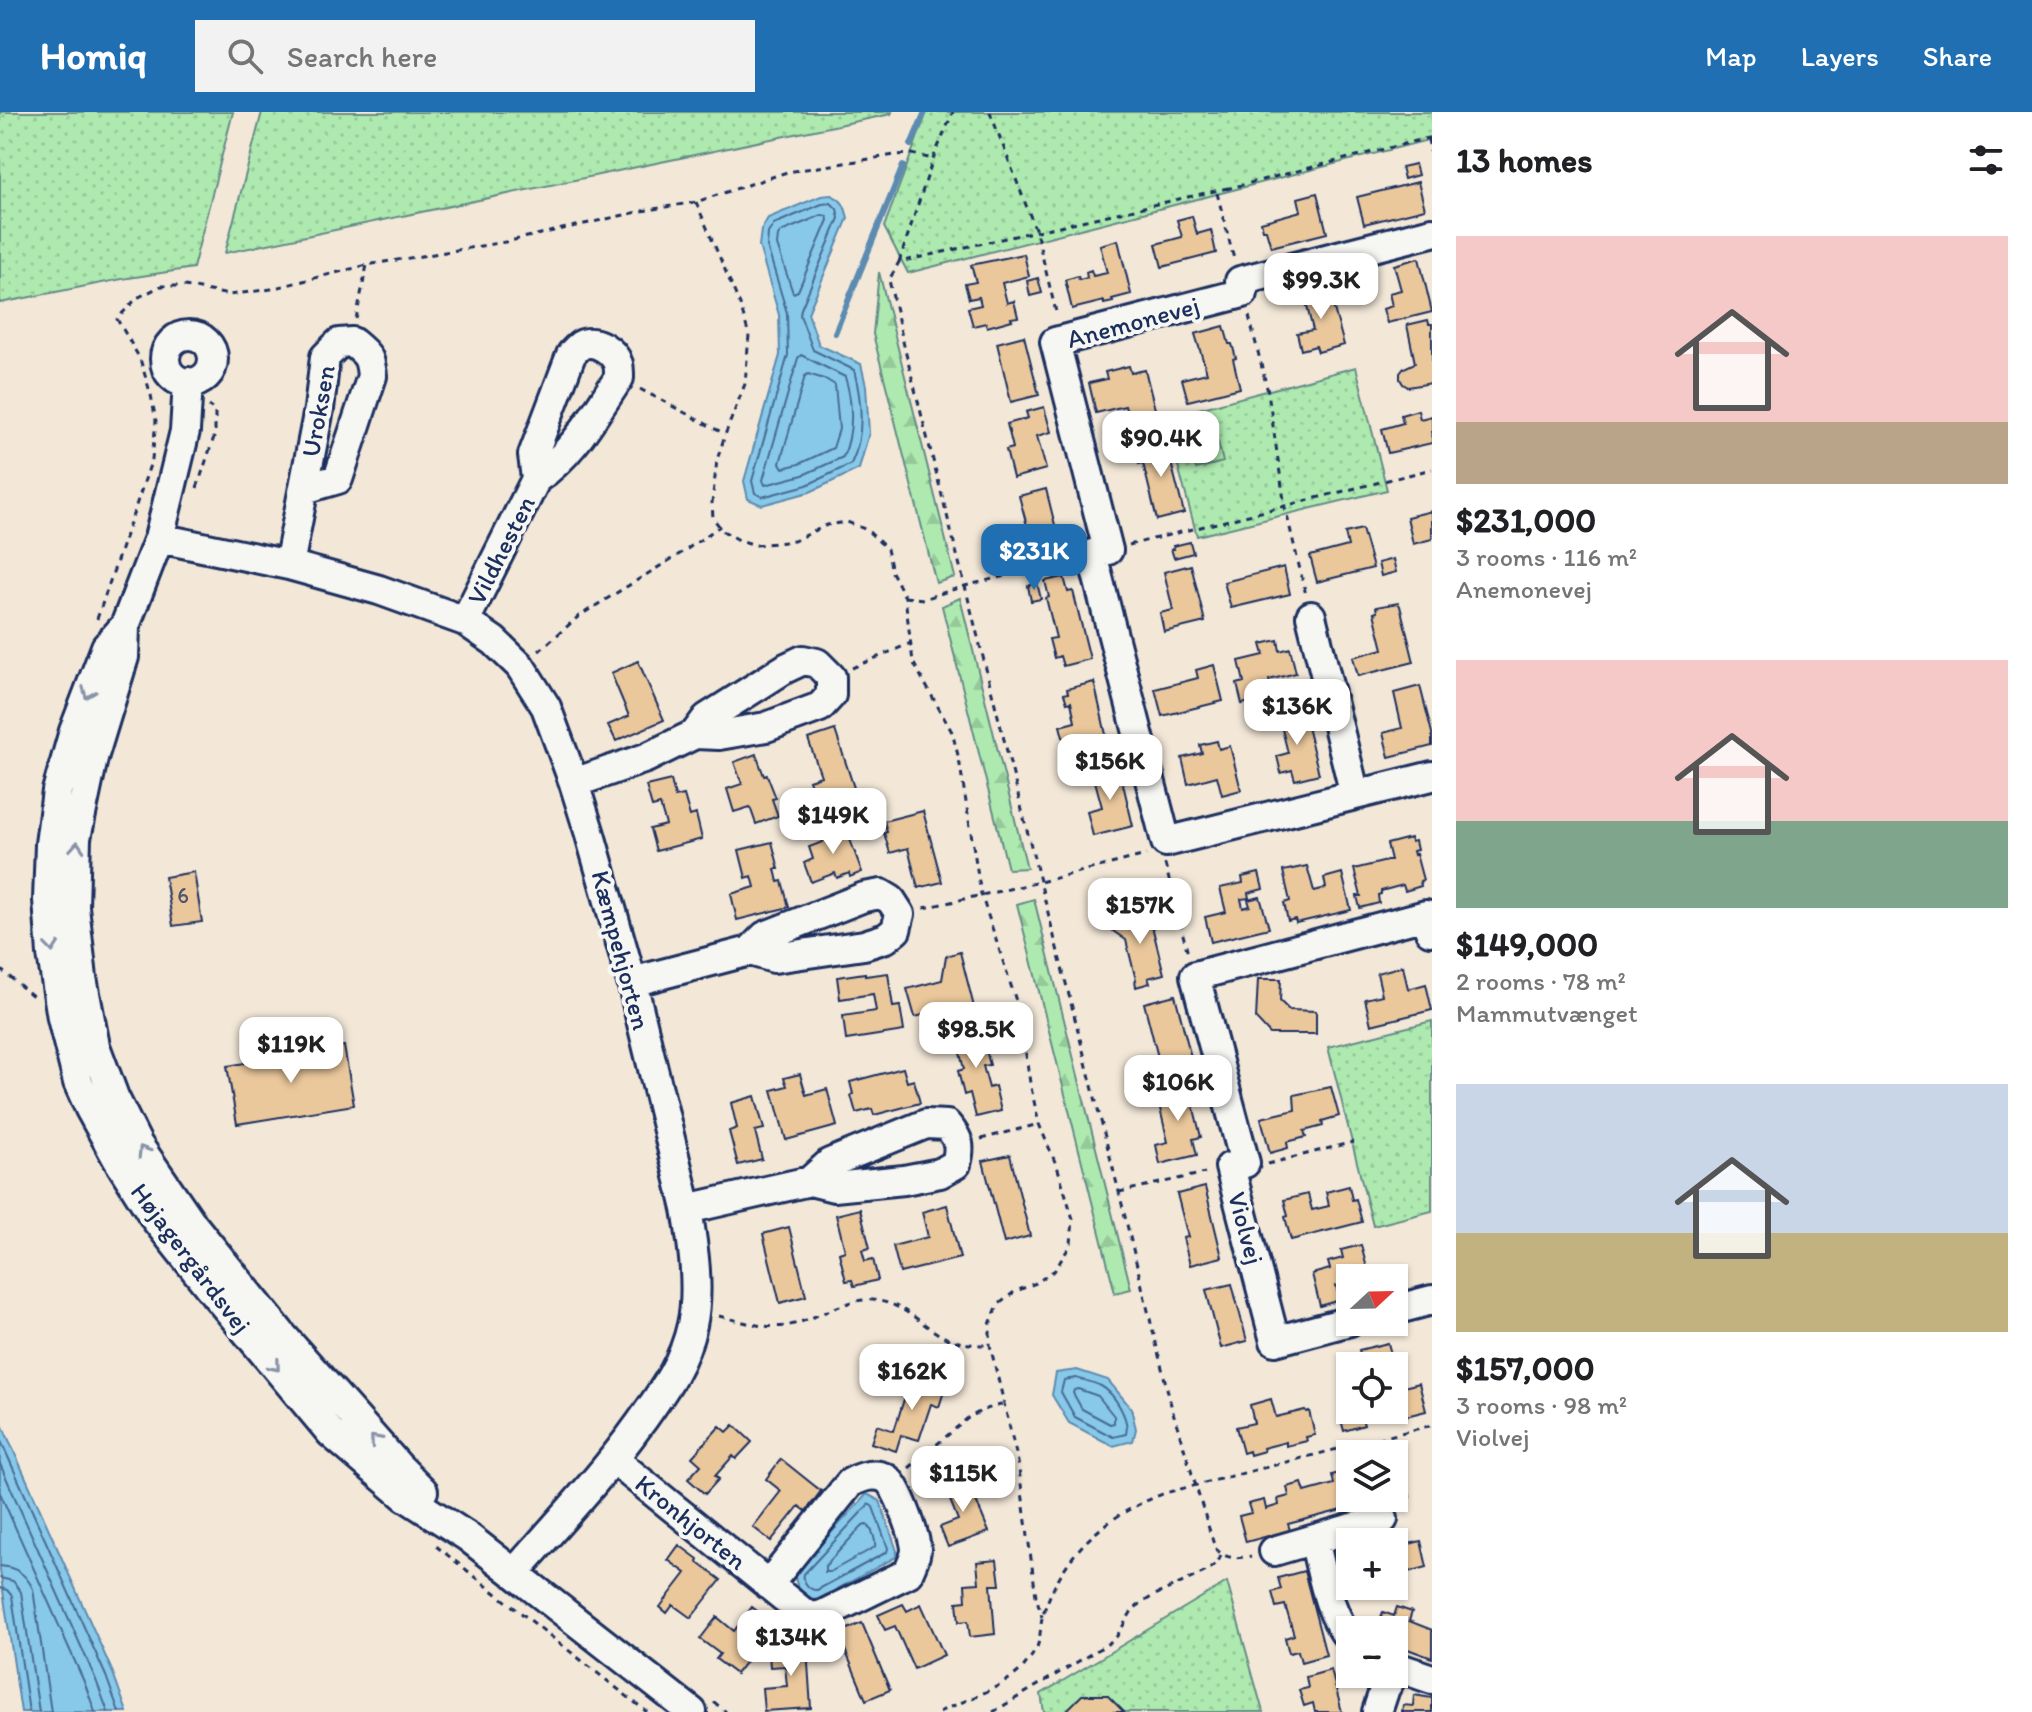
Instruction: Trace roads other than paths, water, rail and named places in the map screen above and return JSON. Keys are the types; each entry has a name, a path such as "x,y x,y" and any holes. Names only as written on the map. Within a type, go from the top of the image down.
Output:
{"street":[{"name":"Anemonevej","path":"1355,795 1164,847 1055,342 1432,232"},
{"name":"Uroksen","path":"289,565 319,409 325,357 339,343 352,342 370,359 372,376 338,479 304,489"},
{"name":"Vildhesten","path":"465,621 536,479 568,453 619,378 619,366 603,346 591,343 580,345 571,355 533,455 536,479"},
{"name":"Højagergårdsvej","path":"188,393 185,431 159,538 125,626 106,647 74,731 57,791 50,844 48,900 62,1018 78,1082 117,1158 156,1220 331,1433 406,1497 468,1537 703,1707"},
{"name":"Kæmpehjorten","path":"159,538 289,565 379,590 465,621 494,641 520,666 546,707 574,783 632,982 687,1209 694,1246 692,1324 670,1382 614,1459 515,1572"},
{"path":"1311,616 1355,795 1432,776"},
{"path":"574,783 646,758 695,734 707,718 803,660 817,663 831,677 831,695 820,707 766,727 719,735 695,734"},
{"path":"632,982 750,951 765,936 864,897 881,894 891,900 900,914 896,930 886,938 864,945 774,958 750,951"},
{"name":"Violvej","path":"1336,1325 1275,1341 1195,976 1426,915 1432,930"},
{"path":"687,1209 810,1181 834,1187 940,1173 956,1164 960,1151 956,1136 947,1125 926,1124 830,1163 810,1181"},
{"path":"1408,1306 1432,1300"},
{"name":"Kronhjorten","path":"614,1459 768,1585 806,1615 818,1617 908,1573 916,1553 915,1541 896,1490 886,1478 866,1475 850,1483 768,1585"},
{"path":"1274,1551 1383,1519"},
{"path":"1314,1540 1336,1618"},
{"path":"1408,1671 1432,1679"},
{"path":"1377,1712 1385,1688"}],"water":[{"path":"831,195 843,204 848,218 808,313 819,345 861,364 866,386 869,433 859,469 810,492 762,505 748,499 744,481 780,355 779,315 759,246 761,230 768,218 821,196"},
{"path":"1077,1370 1108,1380 1131,1408 1136,1429 1133,1441 1113,1446 1069,1423 1052,1395 1056,1373"},
{"path":"0,1420 113,1673 127,1712 21,1712 0,1571"},
{"path":"867,1494 880,1501 897,1551 896,1557 817,1600 808,1596 800,1590 795,1572"}],"waterway":[{"path":"911,145 925,112"},
{"path":"835,333 903,166"}]}
